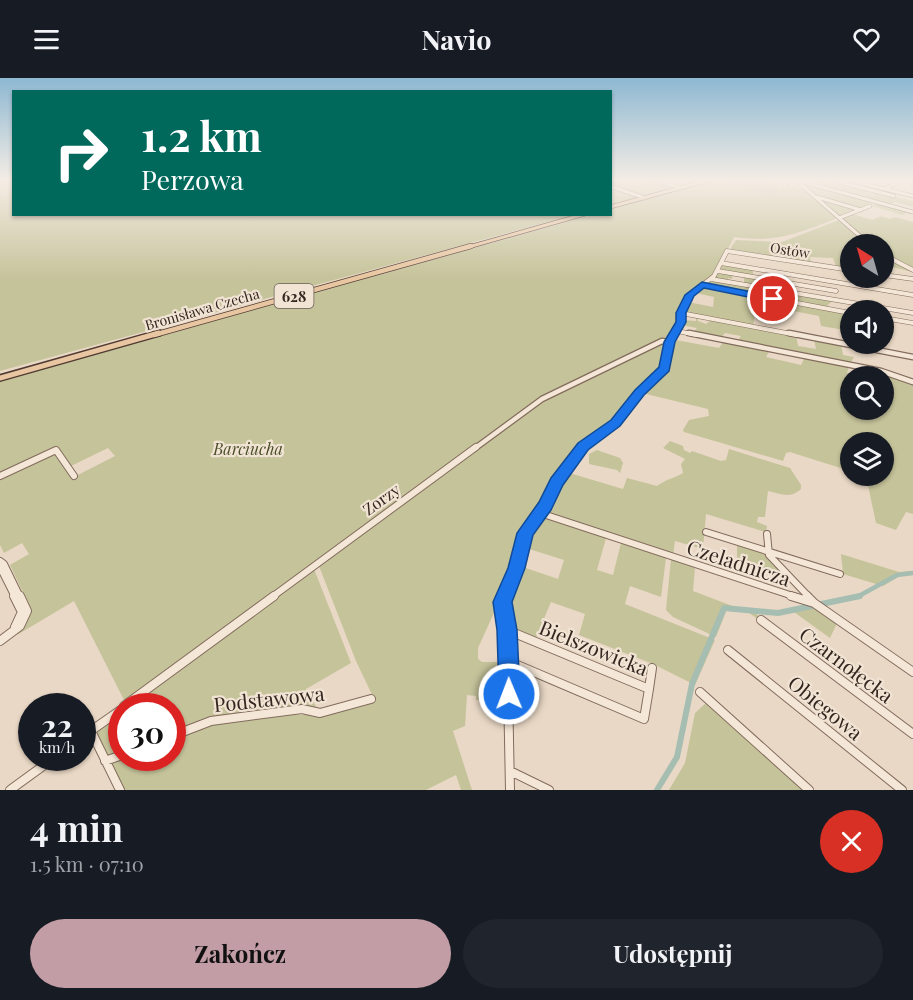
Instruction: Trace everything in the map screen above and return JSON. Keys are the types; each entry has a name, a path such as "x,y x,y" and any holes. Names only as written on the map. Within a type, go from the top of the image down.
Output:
{"main road":[{"name":"Bronisława Czecha","path":"0,376 572,216"},
{"name":"Bronisława Czecha","path":"0,376 578,216"}],"street":[{"path":"834,213 857,234"},
{"path":"839,218 852,213"},
{"name":"Ostów","path":"721,263 727,251 840,268"},
{"path":"894,260 913,270"},
{"path":"510,790 507,630 503,602 516,568 525,533 540,513 556,482 583,446 616,423 640,392 665,368 669,342 681,322 681,313 688,297 711,279 721,263 913,295"},
{"path":"717,272 836,291"},
{"path":"894,276 913,279"},
{"path":"711,279 913,313"},
{"path":"702,285 840,311"},
{"path":"681,313 913,357"},
{"path":"894,320 913,323"},
{"path":"677,331 881,371 913,382"},
{"name":"Zorzy","path":"142,693 542,399 661,341 669,342"},
{"path":"0,476 56,450 74,476"},
{"name":"Czeladnicza","path":"540,513 817,604 913,672"},
{"path":"706,532 840,574"},
{"path":"767,534 768,551 817,604"},
{"path":"0,561 22,606"},
{"path":"0,567 27,611 24,621 14,633 0,640"},
{"name":"Czarnołęcka","path":"760,620 913,734"},
{"name":"Bielszowicka","path":"507,630 649,689 652,668"},
{"name":"Obiegowa","path":"728,650 902,790"},
{"path":"508,661 644,719 649,689"},
{"path":"700,692 809,790"},
{"name":"Podstawowa","path":"186,731 211,721 302,709 320,712 371,699"},
{"path":"96,742 120,790"},
{"path":"10,790 36,771"},
{"path":"510,771 549,790"}],"green space":[{"path":"0,213 12,213 12,216 569,216 0,371"},
{"name":"Barciucha","path":"612,213 833,213 838,218 776,238 734,237 714,276 688,295 680,322 668,338 556,390 528,407 137,693 120,693 74,601 17,635 30,616 29,606 10,565 29,554 22,543 4,553 0,545 0,477 54,452 72,478 115,456 108,448 71,466 58,447 0,474 0,381 588,216 612,216"},
{"path":"835,213 848,213 839,217"},
{"path":"853,214 872,220 881,216 913,222 913,272 894,267 894,234 858,234 841,219"},
{"path":"839,220 855,234 840,234 840,268 836,267 833,258 810,257 811,263 786,260 785,253 774,252 774,258 729,251 736,240 782,242"},
{"path":"722,264 753,269 753,277 758,279 758,286 744,284 744,276 733,274 732,279 728,278 728,282 833,300 825,308 706,284"},
{"path":"702,287 771,299 765,306 772,307 773,317 755,313 753,327 796,335 798,346 816,349 814,339 840,344 840,354 854,357 850,364 737,342 741,336 725,333 720,339 693,333 697,328 681,325 682,320 696,321 696,318 692,317 697,317 698,321 706,324 711,320 682,313 688,302 713,307 714,297 696,293 689,299"},
{"path":"795,303 840,311 840,329 821,326 819,316 788,310"},
{"path":"676,340 719,348 724,341 770,350 766,357 801,365 805,357 849,366 840,366 840,420 894,420 894,377 913,383 913,514 906,512 896,530 876,523 868,486 894,486 894,432 840,432 840,468 790,452 786,453 783,461 684,432 689,420 709,416 708,409 642,393 662,373 672,341"},
{"path":"662,342 667,344 663,368 623,412 570,458 547,489 519,540 513,571 478,648 478,659 482,662 505,662 506,699 476,700 476,696 467,695 465,726 453,731 472,790 461,790 456,775 426,790 124,790 114,771 186,771 186,733 209,725 276,715 320,715 375,701 356,661 319,566 556,392"},
{"path":"670,441 683,446 684,450 690,453 692,451 721,461 726,460 729,449 790,468 801,485 801,489 789,495 768,491 765,517 758,517 757,522 767,526 766,532 706,514 703,549 675,541 673,556 544,512 566,472 623,489 627,478 657,486 683,473 681,464 685,459 663,448"},
{"path":"597,450 620,458 623,463 620,473 617,470 589,464 589,454"},
{"path":"542,517 606,538 597,570 613,575 621,543 666,558 661,597 630,586 625,604 715,640 695,685 653,664 579,635 585,614 551,602 535,640 510,629 505,605 520,566 558,579 564,560 526,548 538,518"},
{"path":"737,543 765,552 785,575 737,560"},
{"path":"841,554 899,572 913,571 913,574 900,576 883,586 843,574"},
{"path":"671,559 695,568 693,591 735,607 777,611 809,605 838,621 830,638 794,612 772,614 755,612 759,620 745,610 727,609 716,637 673,617 666,610"},
{"path":"314,569 351,663 306,689 317,708 263,710 186,730 186,693 148,693"},
{"path":"706,703 803,790 669,790 685,763 695,713"},
{"path":"108,724 108,757 96,733"}],"waterway":[{"path":"858,596 897,575 913,573"},
{"path":"657,790 677,757 692,684 724,608 778,613 858,596"}],"route":[{"path":"509,694 507,630 503,602 516,568 525,533 546,505 556,482 583,446 616,423 640,392 665,368 669,342 679,328 681,313 690,295 702,285 773,299"}]}
